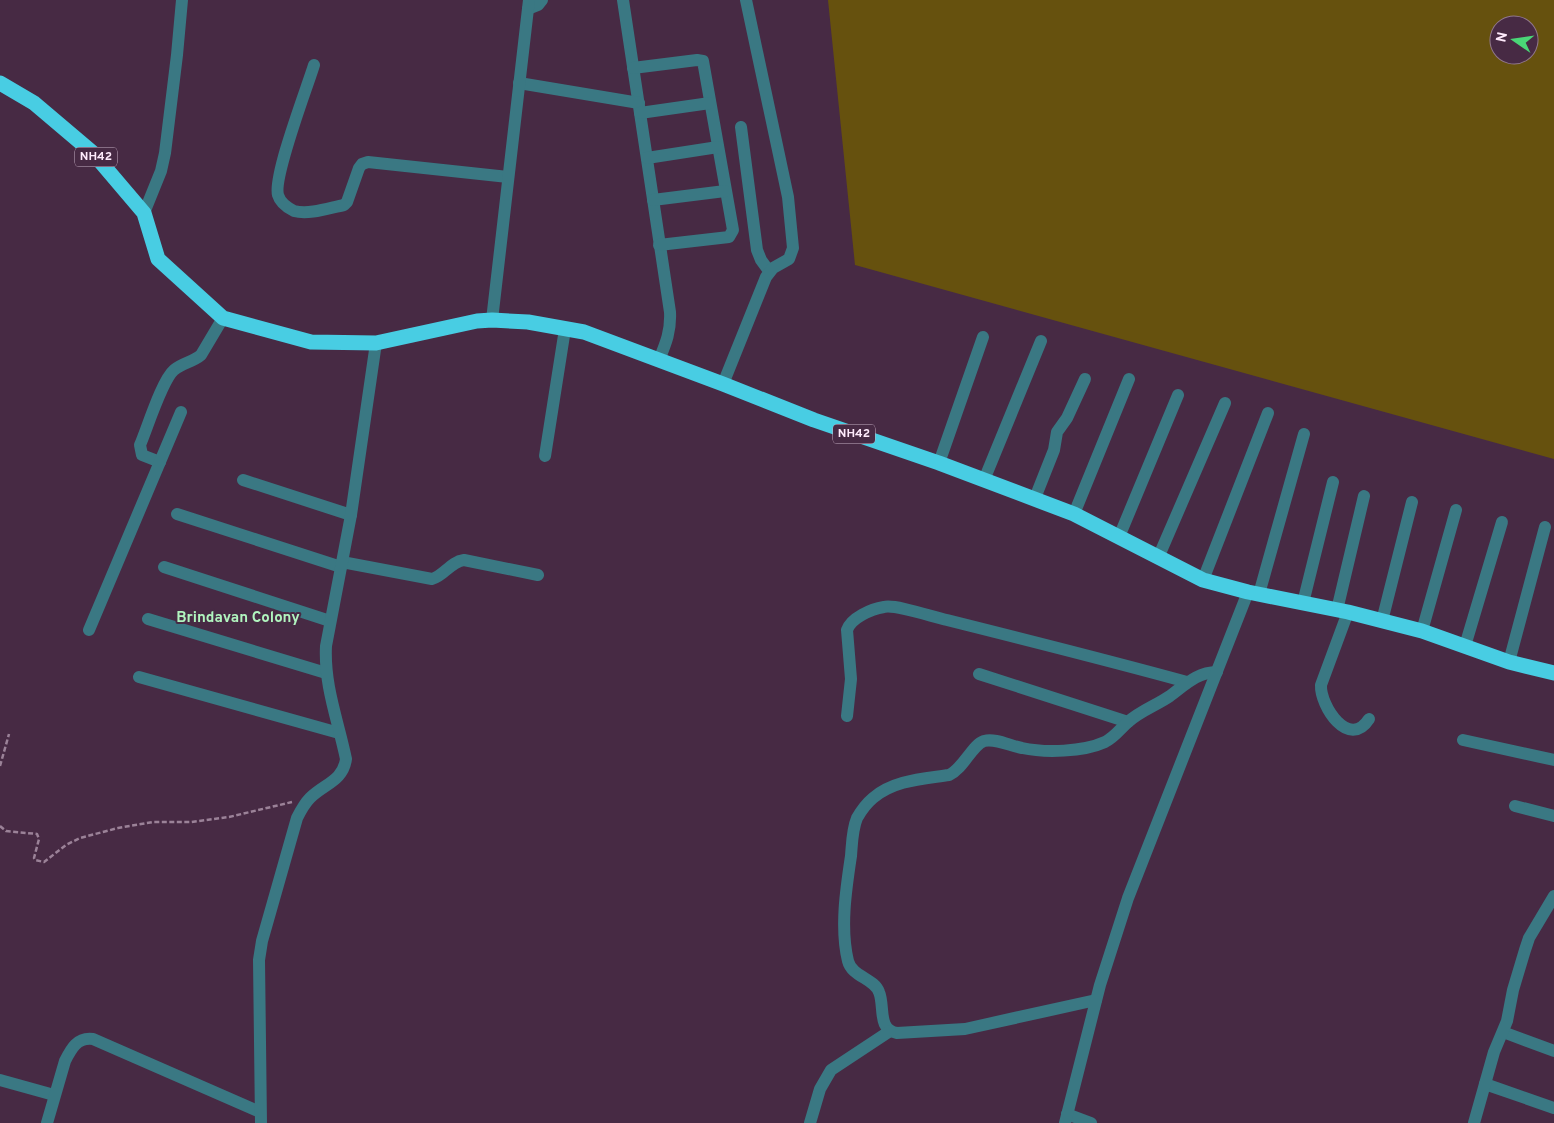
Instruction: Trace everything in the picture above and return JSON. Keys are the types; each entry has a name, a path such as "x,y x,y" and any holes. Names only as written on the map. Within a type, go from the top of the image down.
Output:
{"highway":[{"name":"NH42","path":"0,83 34,103 93,153 144,213 158,259 223,318 311,342 376,343 478,321 492,320 528,322 584,332 814,420 938,463 1074,514 1203,580 1253,593 1382,621 1422,632 1509,662 1553,670"}],"street":[{"path":"144,213 161,171 165,153 182,0"},
{"path":"492,320 528,5 542,0"},
{"path":"623,0 670,312 671,328 668,341 659,360"},
{"path":"723,384 769,272 789,259 793,248 788,198 746,0"},
{"path":"634,68 702,60 733,230 729,237 660,245"},
{"path":"314,65 285,152 278,184 278,195 290,209 303,212 344,205 347,202 362,164 368,162 508,177"},
{"path":"519,83 640,108 710,103"},
{"path":"741,127 757,250 769,272"},
{"path":"647,158 718,147"},
{"path":"653,200 726,191"},
{"path":"160,462 142,455 140,453 140,445 165,382 173,370 202,355 223,318"},
{"path":"545,456 565,329"},
{"path":"938,463 983,337"},
{"path":"984,480 1041,341"},
{"path":"47,1123 54,1095 69,1053 84,1038 93,1038 260,1118 258,981 262,941 297,818 303,805 310,797 342,773 345,768 346,759 326,673 326,646 351,515 376,343"},
{"path":"1034,498 1054,450 1057,432 1067,418 1086,379"},
{"path":"1074,514 1129,379"},
{"path":"1119,537 1178,395"},
{"path":"1158,558 1226,403"},
{"path":"89,630 181,412"},
{"path":"1203,580 1268,414"},
{"path":"1090,1123 1066,1118 1096,1000 1128,898 1217,672 1253,593 1304,434"},
{"path":"243,480 351,515"},
{"path":"1304,603 1333,482"},
{"path":"1364,496 1343,611 1321,685 1321,694 1324,703 1342,727 1350,730 1358,729 1365,725 1369,719"},
{"path":"1382,621 1412,502"},
{"path":"1422,632 1456,510"},
{"path":"178,514 342,564 432,579 457,561 464,560 538,575"},
{"path":"1465,646 1502,522"},
{"path":"1509,662 1545,527"},
{"path":"164,567 330,621"},
{"path":"847,716 851,679 847,630 849,624 854,619 884,606 899,608 1187,682"},
{"path":"148,618 326,673"},
{"path":"1096,1000 966,1029 897,1033 890,1031 883,1022 879,990 874,984 853,971 848,962 844,906 857,819 872,798 893,786 955,772 979,744 985,741 994,741 1030,750 1048,751 1088,747 1107,741 1137,714 1170,696 1187,682 1201,674 1217,672"},
{"path":"979,674 1128,722"},
{"path":"139,677 339,733"},
{"path":"1464,740 1554,760"},
{"path":"1516,806 1554,816"},
{"path":"1474,1123 1494,1052 1507,1021 1513,990 1529,938 1554,896"},
{"path":"810,1123 820,1089 831,1070 890,1031"},
{"path":"1502,1032 1554,1051"},
{"path":"0,1080 54,1095"},
{"path":"1485,1084 1554,1108"}],"path":[{"path":"0,766 10,734"},
{"path":"0,826 6,830 37,834 39,839 34,858 44,862 66,845 80,838 118,828 153,822 191,822 229,818 310,797"}],"shaded area":[{"path":"828,0 1554,0 1554,459 855,265"}],"district":[{"name":"Brindavan Colony","path":"238,618"}]}
